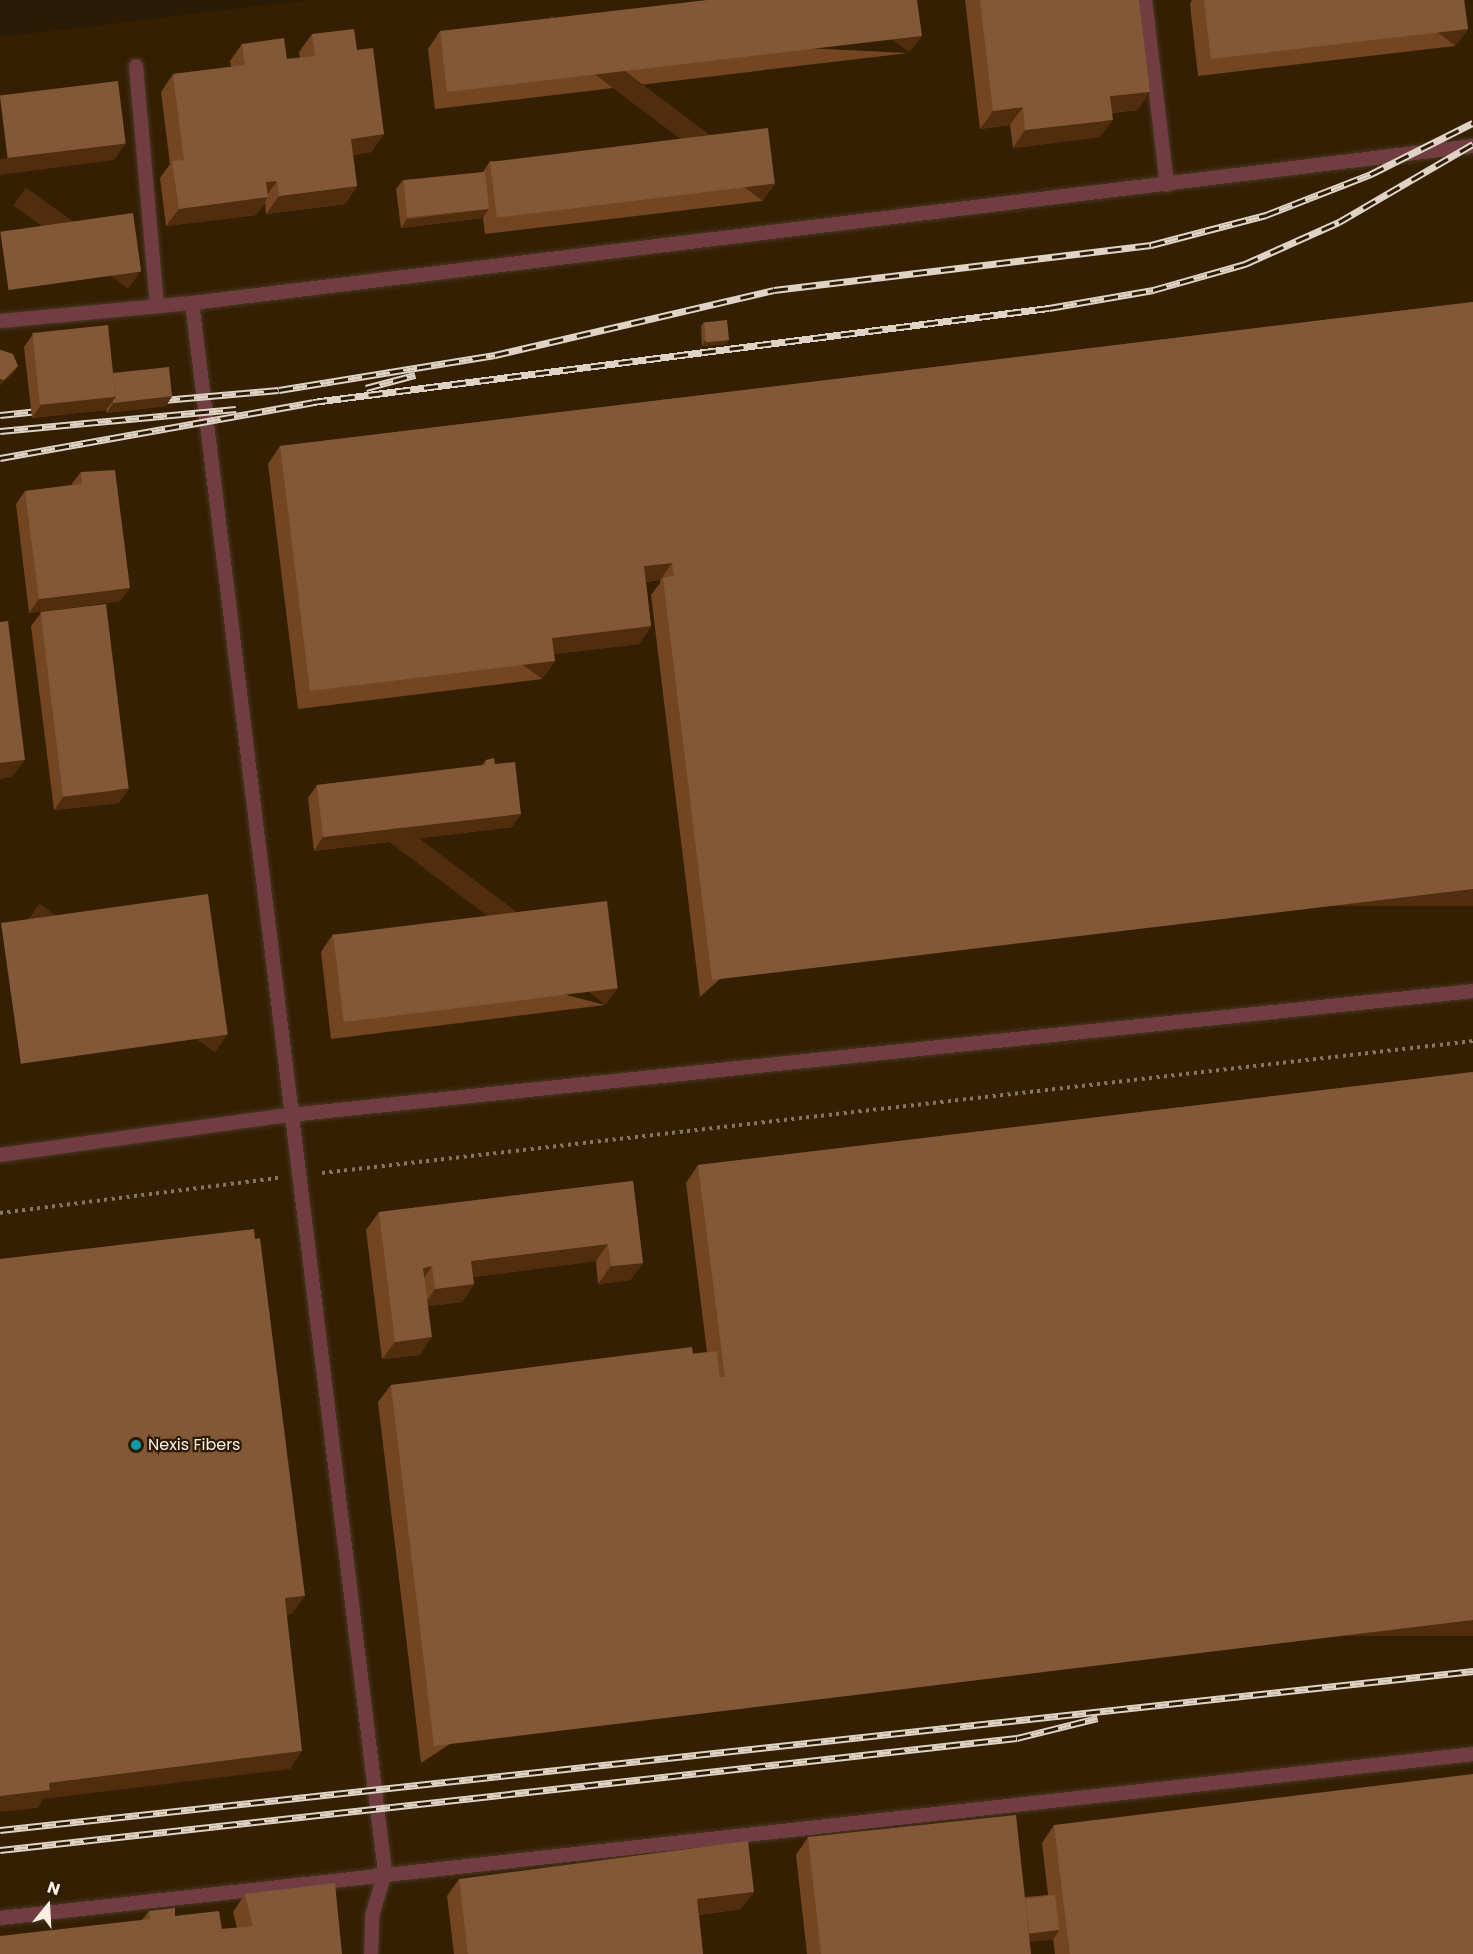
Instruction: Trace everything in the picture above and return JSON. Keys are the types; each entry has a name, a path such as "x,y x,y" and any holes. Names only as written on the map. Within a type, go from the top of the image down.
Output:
{"lane":[{"path":"1145,0 1167,185"},
{"path":"135,66 157,306"},
{"path":"0,321 192,303 1473,146"},
{"path":"192,303 290,1115 385,1872 372,1916 371,1954"},
{"path":"0,1155 290,1115 1473,992"},
{"path":"0,1918 385,1872 1473,1754"}],"path":[{"path":"0,1213 298,1176 1473,1041"}],"shaded area":[{"path":"308,0 1473,0 1473,1954 0,1954 0,37"}],"building":[{"path":"707,0 917,0 922,36 447,92 440,31"},
{"path":"980,0 1139,0 1150,92 1110,96 1113,120 1025,130 1023,107 993,111"},
{"path":"1204,0 1464,0 1468,29 1211,59"},
{"path":"354,29 357,50 373,48 384,134 351,139 357,186 279,196 277,181 266,182 268,197 179,209 172,161 184,160 173,74 245,65 242,44 284,38 287,59 315,56 312,34"},
{"path":"118,81 126,144 8,158 0,95"},
{"path":"768,128 775,184 497,218 490,162"},
{"path":"485,172 489,209 407,217 403,181"},
{"path":"133,213 141,271 9,290 0,232"},
{"path":"1473,302 1473,889 712,980 663,578 674,576 672,563 644,566 651,626 552,638 555,661 310,691 280,446"},
{"path":"727,320 729,340 706,342 704,322"},
{"path":"108,325 116,397 40,405 32,333"},
{"path":"0,350 13,354 18,366 4,380 0,379"},
{"path":"169,367 172,396 113,403 116,397 113,373"},
{"path":"115,470 130,588 39,599 25,491 82,484 81,472"},
{"path":"106,604 129,789 63,797 40,612"},
{"path":"8,621 25,760 0,763 0,622"},
{"path":"494,758 495,764 515,762 521,814 323,837 317,785 486,765 486,760"},
{"path":"208,894 228,1035 21,1064 1,923"},
{"path":"607,901 618,988 344,1022 333,935"},
{"path":"1473,1072 1473,1620 434,1746 391,1385 692,1347 693,1354 717,1351 720,1377 725,1377 698,1165"},
{"path":"633,1181 643,1263 611,1266 608,1244 471,1261 474,1284 435,1289 432,1266 423,1268 432,1337 395,1342 379,1212"},
{"name":"Nexis Fibers","path":"254,1229 255,1239 260,1238 305,1596 285,1598 302,1751 49,1783 50,1790 0,1796 0,1259"},
{"path":"1473,1774 1473,1954 1070,1954 1054,1825"},
{"path":"1016,1815 1031,1954 821,1954 808,1837"},
{"path":"748,1841 754,1892 697,1899 703,1954 468,1954 459,1879"},
{"path":"335,1883 342,1954 0,1954 0,1936 150,1919 149,1911 175,1908 175,1916 219,1911 222,1929 253,1926 245,1894"},
{"path":"1055,1895 1059,1930 1029,1933 1025,1899"}],"railway":[{"path":"152,401 279,390 495,355 774,290 1151,245 1266,215 1371,174 1473,123"},
{"path":"0,458 313,402 1049,308 1153,290 1245,264 1339,222 1473,144"},
{"path":"366,388 415,375"},
{"path":"0,431 236,409"},
{"path":"0,415 48,410"},
{"path":"0,1830 1473,1671"},
{"path":"0,1850 1017,1738 1098,1718"}],"place":[{"name":"Nexis Fibers","path":"136,1445"}]}
